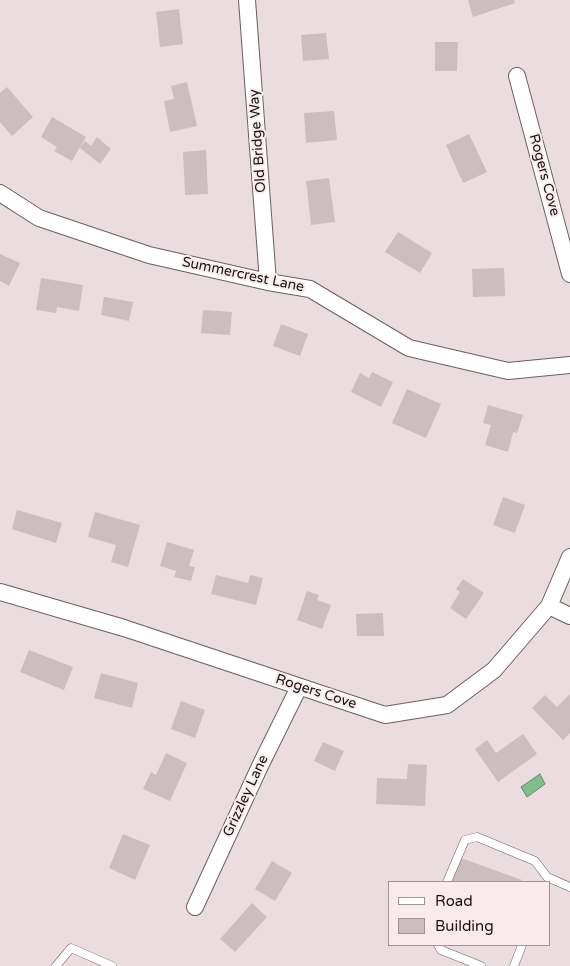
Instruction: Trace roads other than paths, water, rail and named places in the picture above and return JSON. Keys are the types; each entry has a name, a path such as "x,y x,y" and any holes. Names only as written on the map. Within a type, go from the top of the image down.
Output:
{"street":[{"name":"Old Bridge Way","path":"247,0 268,282"},
{"name":"Rogers Cove","path":"517,76 570,274"},
{"name":"Summercrest Lane","path":"0,193 39,218 149,255 268,282 310,289 409,348 508,371 570,365"},
{"name":"Rogers Cove","path":"0,592 124,628 385,715 447,705 494,670 549,606 570,557"},
{"path":"549,606 570,616"},
{"name":"Grizzley Lane","path":"194,907 299,687"}],"lane":[{"path":"447,881 465,840 477,837 535,861 546,879 570,887"},
{"path":"439,946 441,950 480,966"},
{"path":"514,966 522,946"},
{"path":"56,966 71,948 112,966"}]}
